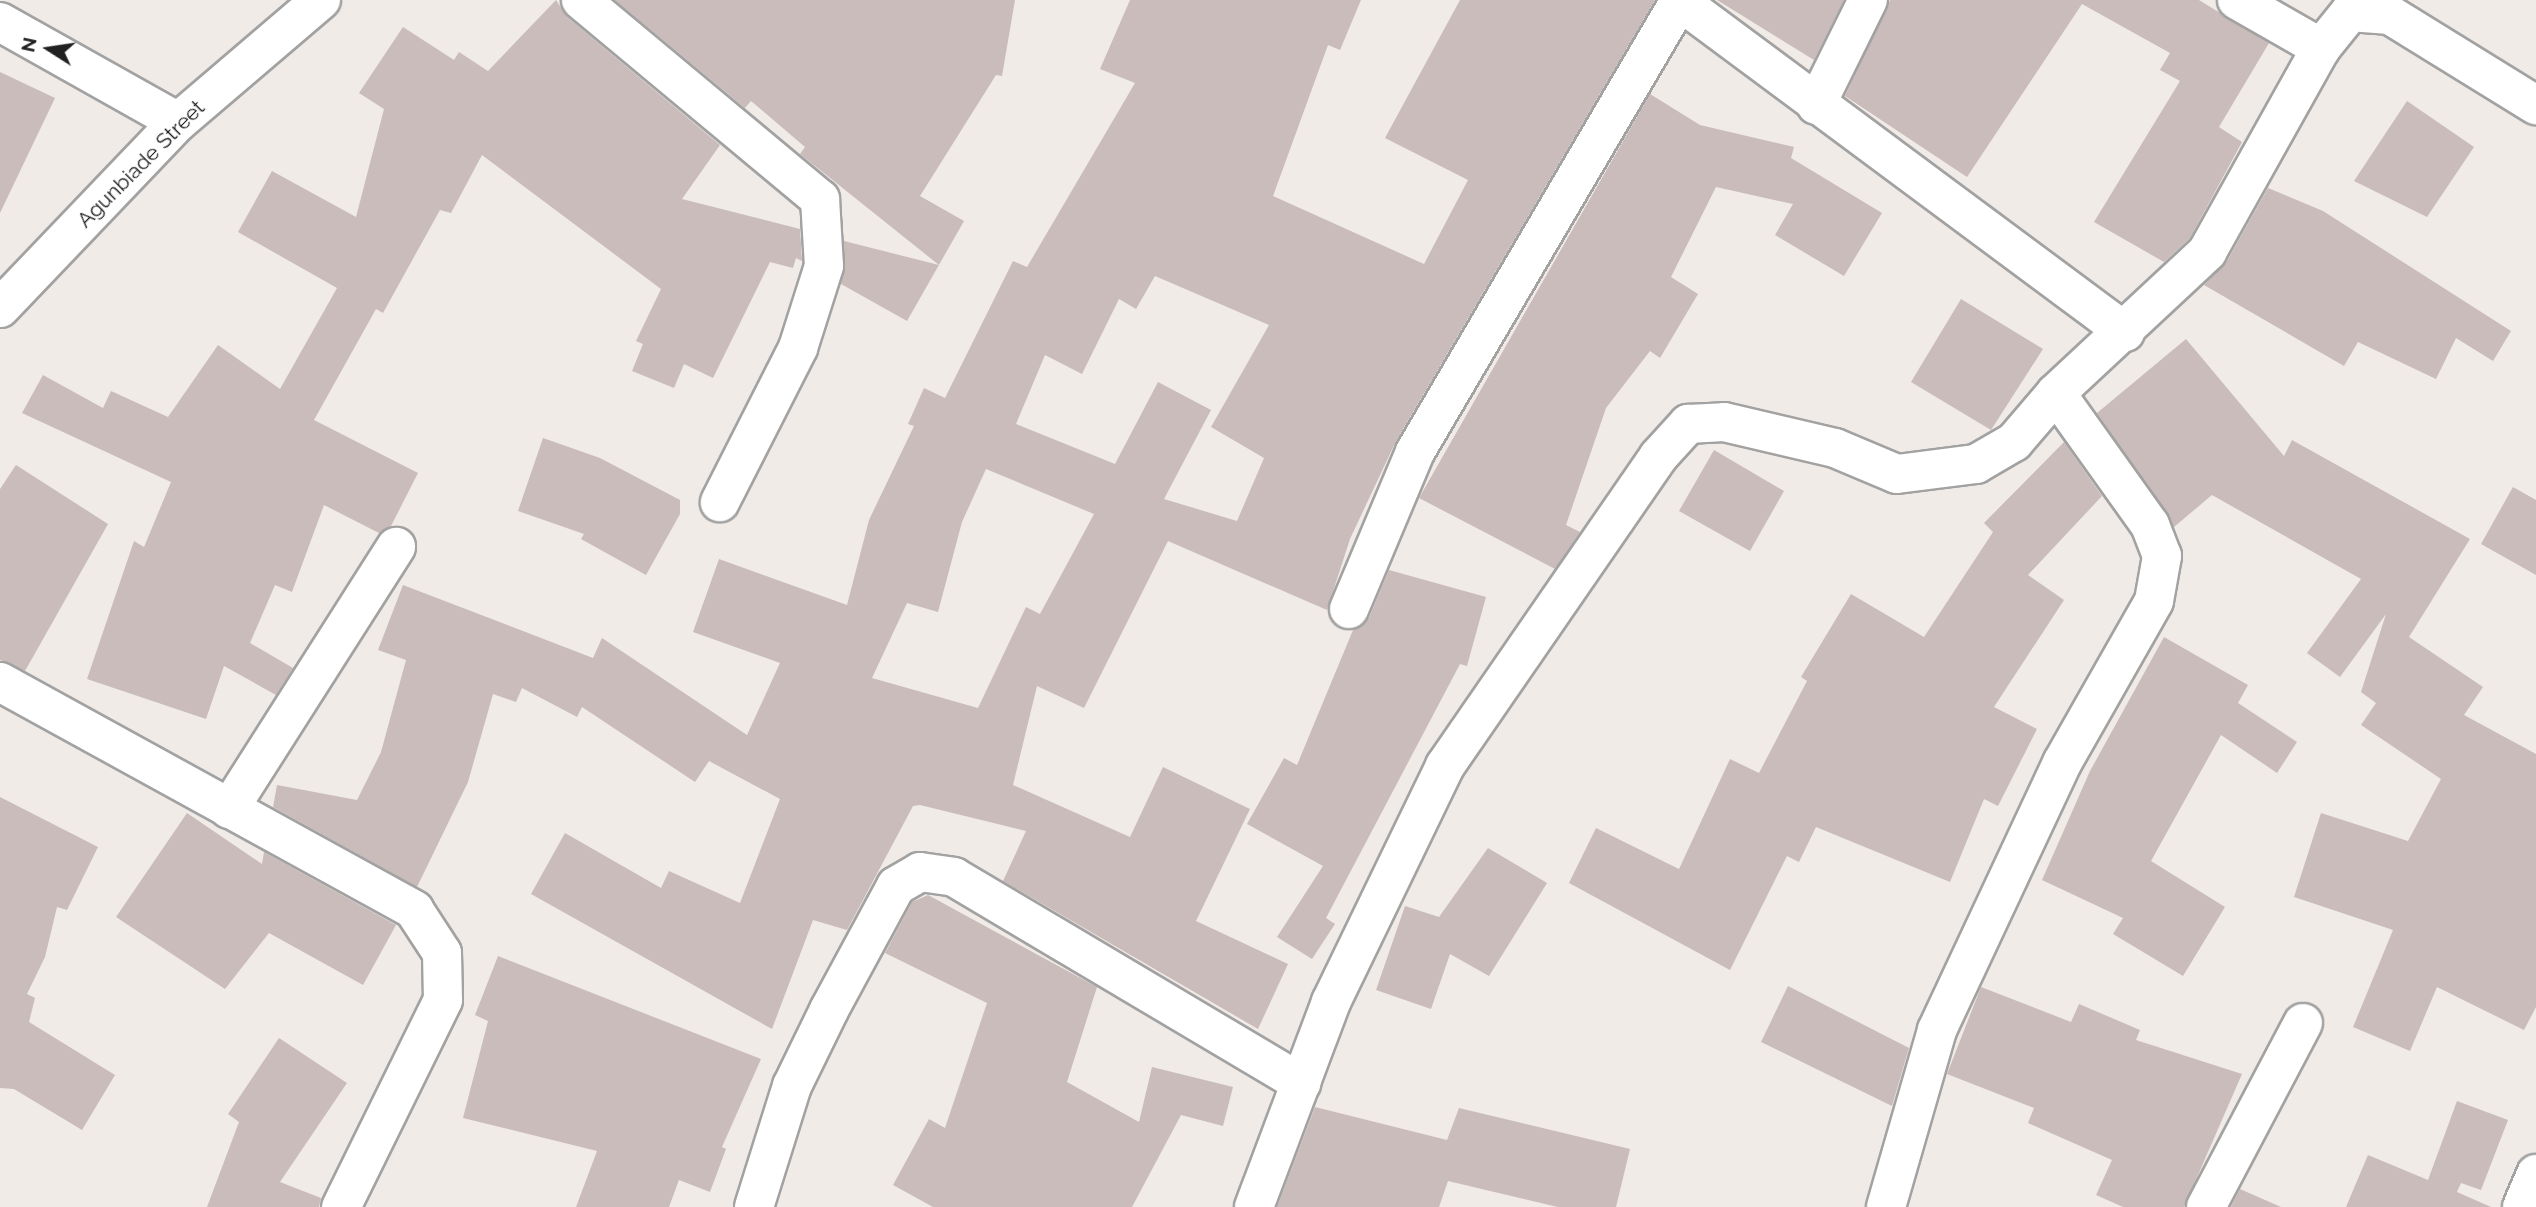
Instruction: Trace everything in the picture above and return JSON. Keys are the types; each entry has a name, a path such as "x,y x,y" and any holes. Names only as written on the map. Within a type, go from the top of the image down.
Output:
{"street":[{"name":"Agunbiade Street","path":"0,308 178,122 321,0"},
{"path":"581,0 820,199 824,266 798,348 720,502"},
{"path":"1816,105 1868,0"},
{"path":"2237,0 2321,48"},
{"path":"1349,609 1415,452 1679,1 2125,332"},
{"path":"1254,1207 1301,1083 1373,908 1445,766 1658,457 1688,424 1724,422 1836,447 1897,474 1976,464 2014,442 2056,393 2125,332 2207,252 2321,48 2350,12 2390,15 2536,105"},
{"path":"0,22 178,122"},
{"path":"1886,1207 1937,1030 2062,763 2154,601 2162,556 2150,525 2056,393"},
{"path":"229,809 396,547"},
{"path":"0,682 414,910 442,953 443,1000 341,1207"},
{"path":"754,1207 792,1086 829,1010 895,887 920,872 954,877 1301,1083"},
{"path":"2206,1207 2303,1023"},
{"path":"2522,1207 2536,1174"}],"building":[{"path":"556,0 567,17 720,145 682,199 800,229 802,261 796,258 793,268 770,262 713,378 684,364 674,388 632,371 643,344 636,341 661,289 482,155 451,213 440,210 383,313 376,309 314,420 418,473 391,526 379,533 324,505 292,592 275,585 250,643 293,668 276,695 224,666 206,719 87,679 134,541 144,547 171,482 22,413 43,375 103,408 111,391 168,417 218,345 280,389 337,288 238,232 272,171 356,217 384,109 359,93 403,27 454,60 459,52 488,71"},
{"path":"615,0 1015,0 1002,76 996,75 920,196 964,221 939,265 800,154 805,147 751,101 745,108"},
{"path":"1130,0 1361,0 1340,50 1328,45 1273,196 1424,264 1468,180 1385,138 1460,0 1655,0 1396,441 1350,539 1327,610 1168,541 1084,708 1037,686 1013,785 1130,837 1163,767 1250,809 1196,921 1288,964 1258,1029 1003,881 1026,831 920,805 913,806 847,930 813,920 772,1029 531,894 565,833 661,888 669,871 740,903 780,799 709,761 695,782 582,707 577,717 522,688 516,702 493,694 468,782 417,887 273,807 277,785 357,800 381,752 406,660 378,650 403,585 593,658 602,638 747,735 780,663 693,632 719,559 847,605 869,520 914,426 908,424 924,388 945,398 1013,261 1027,267 1135,83 1100,69","holes":["1155,276 1269,325 1211,427 1264,458 1237,521 1164,499 1211,410 1158,382 1115,464 1016,424 1045,355 1082,374 1119,299 1136,309","986,469 1094,514 1040,614 1026,607 978,708 872,678 907,603 938,612 962,522"]},
{"path":"1717,0 1844,0 1814,60"},
{"path":"1890,0 2199,0 2269,43 2219,127 2242,142 2190,238 2164,262 2094,222 2180,81 2160,70 2170,53 2082,4 1967,177 1845,96"},
{"path":"0,72 55,98 0,213"},
{"path":"1650,94 1700,125 1794,147 1791,158 1882,213 1844,276 1775,235 1793,204 1716,187 1671,277 1698,294 1660,358 1650,351 1606,408 1566,525 1580,532 1555,569 1419,498"},
{"path":"2407,101 2474,147 2427,217 2354,181"},
{"path":"2268,188 2323,211 2511,331 2493,361 2456,338 2436,379 2358,342 2344,366 2204,285 2226,263"},
{"path":"844,241 939,265 907,321 841,284"},
{"path":"1961,299 2043,349 1991,430 1911,382"},
{"path":"2186,339 2284,456 2292,440 2470,539 2409,637 2483,687 2464,715 2536,754 2536,1007 2524,1030 2437,987 2410,1051 2353,1027 2393,930 2294,897 2321,813 2408,841 2441,779 2361,725 2376,703 2361,692 2386,614 2340,677 2307,653 2361,579 2212,495 2174,527 2097,413"},
{"path":"543,438 600,458 680,500 680,514 646,575 581,539 584,534 518,511"},
{"path":"2064,442 2102,496 2028,575 2064,600 1994,707 2037,729 1998,806 1984,799 1950,882 1816,827 1799,862 1787,856 1730,970 1569,883 1596,828 1679,869 1730,759 1759,773 1807,681 1801,677 1851,594 1924,637 1993,532 1984,523"},
{"path":"1714,450 1784,491 1750,551 1679,511"},
{"path":"16,465 108,524 25,671 0,660 0,489"},
{"path":"2513,487 2536,500 2536,575 2481,544"},
{"path":"1389,570 1486,597 1467,666 1460,664 1326,918 1335,924 1312,959 1277,937 1323,866 1247,824 1284,758 1297,765 1353,630 1369,618"},
{"path":"2164,637 2248,685 2238,703 2297,742 2277,773 2221,735 2151,861 2225,907 2183,976 2113,934 2123,918 2042,880 2090,771"},
{"path":"0,797 98,847 67,910 57,907 45,957 27,994 35,998 29,1022 115,1075 82,1130 14,1089 0,1088"},
{"path":"187,813 262,864 264,852 396,925 363,985 269,933 225,989 116,917"},
{"path":"1488,848 1547,883 1489,976 1450,954 1431,1009 1376,990 1405,906 1439,917"},
{"path":"928,895 1097,987 1067,1082 1139,1122 1152,1067 1233,1087 1223,1126 1181,1115 1132,1207 933,1207 893,1185 929,1119 945,1128 987,1003 885,953 912,902"},
{"path":"498,956 761,1059 722,1147 726,1149 710,1192 679,1180 669,1207 576,1207 597,1151 463,1118 488,1021 475,1015"},
{"path":"1788,986 1909,1048 1892,1106 1761,1042"},
{"path":"1981,987 2071,1022 2079,1004 2140,1030 2136,1040 2242,1074 2184,1207 2123,1207 2096,1195 2112,1160 2028,1123 2034,1108 1947,1074"},
{"path":"279,1038 347,1083 280,1182 321,1198 319,1207 207,1207 239,1122 228,1114"},
{"path":"2457,1101 2508,1120 2481,1190 2461,1183 2457,1192 2491,1207 2346,1207 2368,1155 2428,1180"},
{"path":"1315,1107 1447,1140 1459,1108 1630,1149 1616,1207 1558,1207 1448,1181 1439,1207 1277,1207"},
{"path":"2240,1189 2281,1207 2231,1207"}]}
